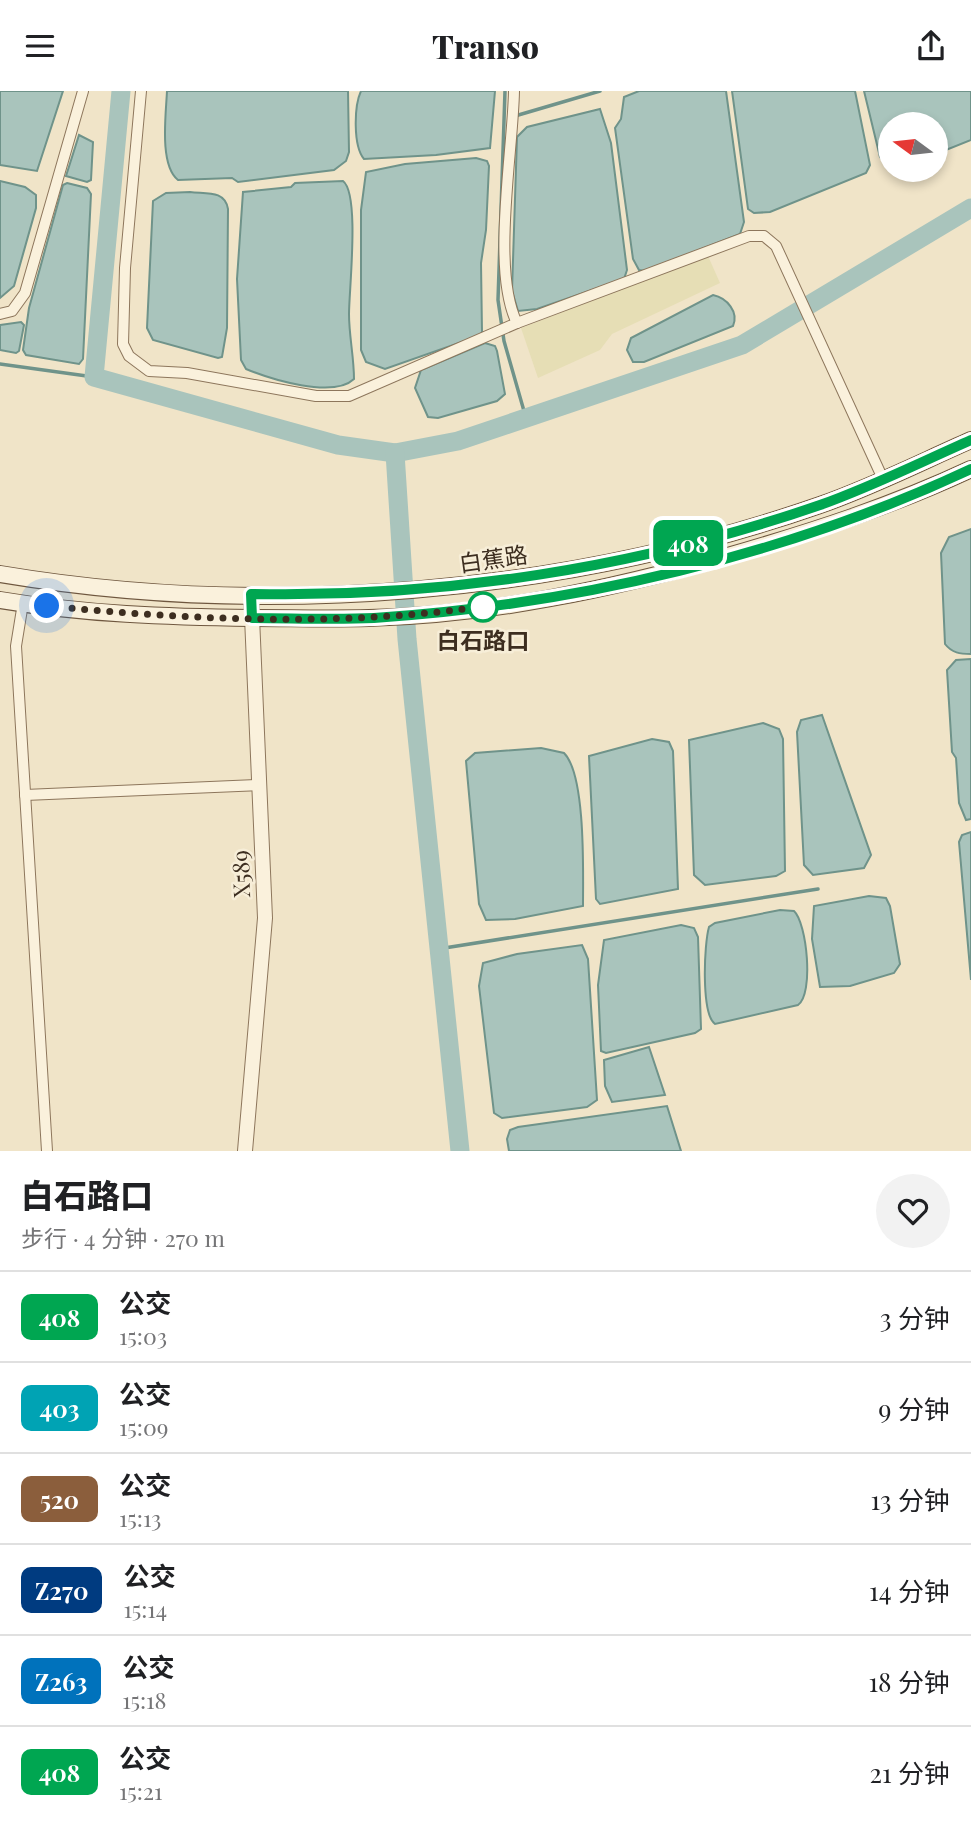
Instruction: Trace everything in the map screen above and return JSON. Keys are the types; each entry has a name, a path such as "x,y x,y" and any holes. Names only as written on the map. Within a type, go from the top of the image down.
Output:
{"main road":[{"name":"白蕉路","path":"0,574 149,590 251,594 369,593 435,588 582,567 746,529 822,504 971,440"},
{"name":"白蕉路","path":"0,600 143,615 370,618 437,613 562,596 638,581 827,527 971,469"}],"street":[{"path":"0,314 12,311 24,293 83,91"},
{"path":"141,91 125,268 123,344 139,365 162,373 187,373 338,397 513,325 757,235 771,239 883,479"},
{"path":"513,325 507,293 506,255 514,91"},
{"name":"X589","path":"245,1151 265,918 251,594"},
{"path":"23,603 16,646 47,1151"},
{"path":"25,795 259,785"}],"shaded area":[{"path":"708,256 720,283 612,334 600,350 538,378 521,328"}],"water":[{"path":"0,91 63,91 37,171 0,165"},
{"path":"167,91 348,91 349,152 346,161 334,170 238,182 232,178 178,180 172,173 166,151"},
{"path":"361,91 495,91 490,148 436,155 364,159 358,145 356,126"},
{"path":"639,91 726,91 744,222 740,234 645,271 639,270 633,259 615,128 621,119 624,97"},
{"path":"732,91 855,91 870,165 866,173 770,212 754,213 748,209"},
{"path":"864,91 971,91 971,140 948,149 948,112 878,112 878,149"},
{"path":"600,109 611,143 627,270 624,279 537,309 518,311 512,291 517,137 527,127"},
{"path":"79,135 93,142 91,180 87,182 66,176"},
{"path":"476,158 487,161 489,166 486,230 481,263 482,332 479,336 385,369 366,362 361,350 361,210 366,172 405,164"},
{"path":"0,181 25,187 36,195 36,208 14,286 0,298"},
{"path":"343,181 348,189 352,222 349,314 354,379 344,385 317,387 285,382 246,369 241,360 237,279 243,192 291,187 295,183"},
{"path":"67,183 87,188 91,194 83,359 79,364 26,355 23,350 29,308 63,185"},
{"path":"190,192 219,196 228,209 227,328 222,357 218,358 153,340 147,328 153,201 166,193"},
{"path":"713,295 730,306 734,316 733,326 644,362 633,362 627,350 631,338"},
{"path":"21,322 24,325 19,351 16,353 0,350 0,325"},
{"path":"485,343 495,346 497,351 505,394 497,401 438,418 428,417 415,388 421,370"},
{"path":"971,529 971,654 967,654 953,651 945,644 941,553 949,537"},
{"path":"971,659 971,819 966,820 959,803 956,758 952,752 947,670 956,660"},
{"path":"822,715 871,855 864,868 813,875 804,865 797,732 801,720"},
{"path":"763,723 779,729 783,739 785,871 776,876 705,885 694,875 689,740"},
{"path":"652,739 669,742 673,751 678,889 600,904 596,899 589,756"},
{"path":"541,748 564,753 576,782 582,825 583,906 515,919 486,920 479,904 466,761 475,753"},
{"path":"971,832 971,980 959,842 962,835"},
{"path":"869,896 886,898 890,906 900,964 894,973 850,986 820,987 812,939 814,906"},
{"path":"780,910 794,911 802,929 807,958 803,998 798,1005 715,1024 707,1007 706,993 705,963 709,927 715,923"},
{"path":"681,925 694,928 698,937 701,1029 695,1033 606,1053 601,1051 598,985 604,940"},
{"path":"582,945 588,959 597,1100 587,1107 502,1118 494,1113 479,986 483,963 517,954"},
{"path":"649,1047 665,1095 612,1102 605,1086 604,1060"},
{"path":"667,1106 681,1151 509,1151 507,1139 510,1130 518,1127"}],"waterway":[{"path":"121,91 94,377 338,445 395,453 458,441 742,345 971,208"},
{"path":"505,91 498,300 504,341 526,418"},
{"path":"515,116 600,91"},
{"path":"0,364 94,377"},
{"path":"395,453 407,639 460,1151"},
{"path":"438,949 818,889"}],"bus line":[{"name":"408","path":"971,440 822,504 746,529 582,567 484,583 369,593 251,594 252,618 370,618 437,613 562,596 638,581 827,527 937,485 971,469"}],"place":[{"name":"白石路口","path":"483,607"}],"route":[{"path":"47,606 143,615 224,618 370,618 487,606 483,607"}]}
